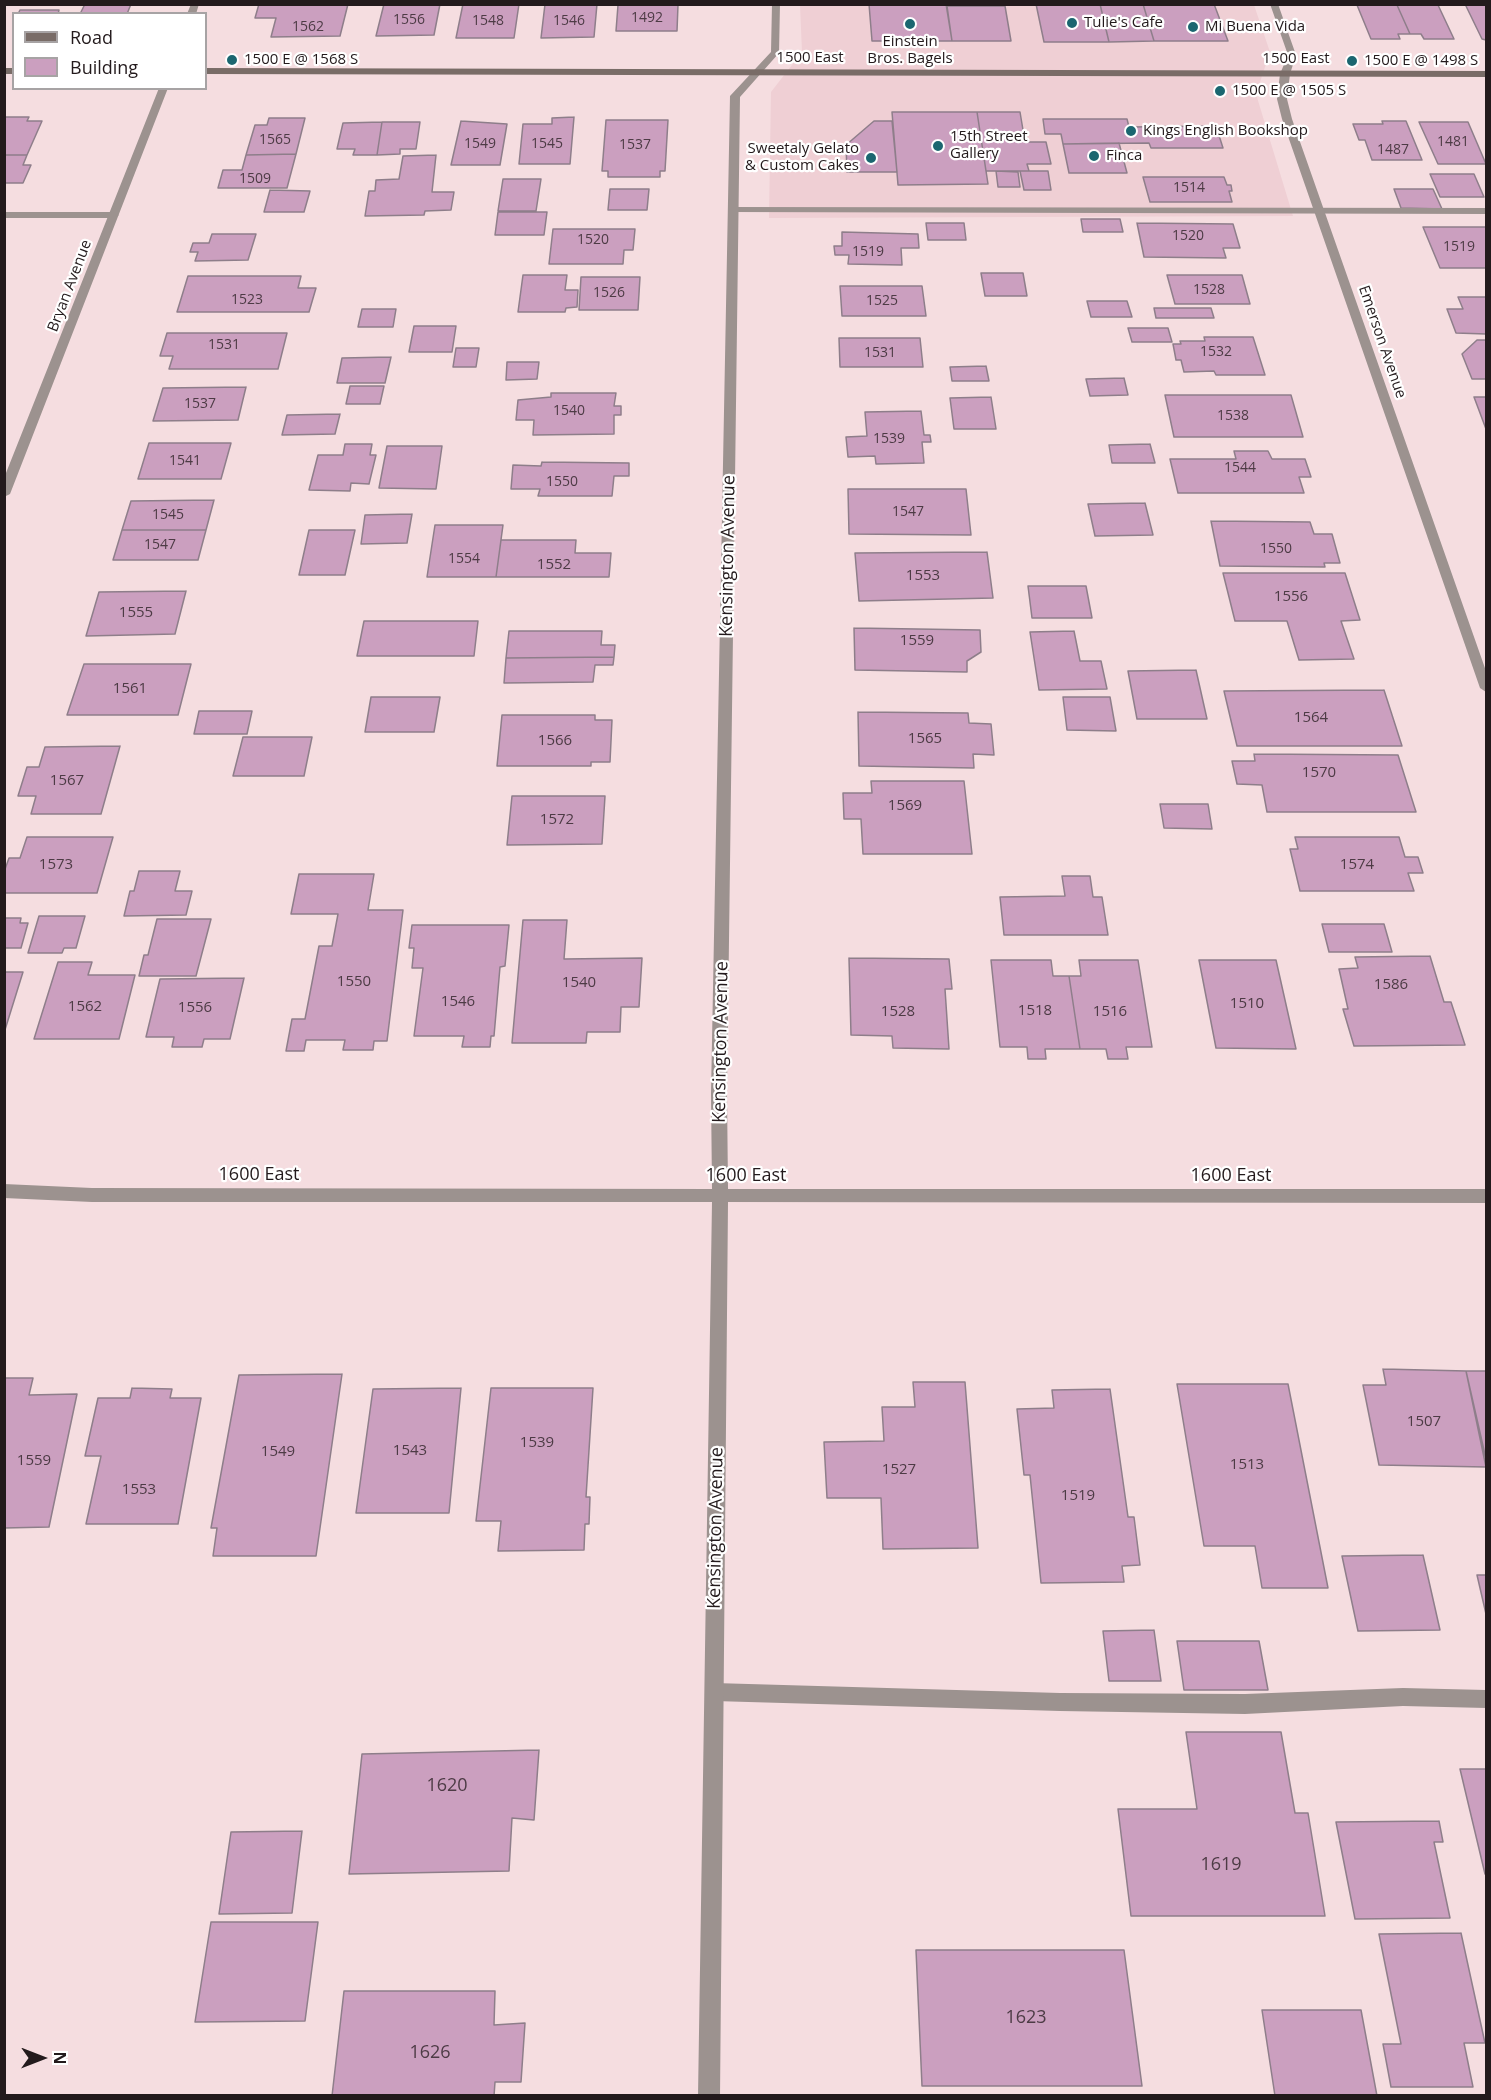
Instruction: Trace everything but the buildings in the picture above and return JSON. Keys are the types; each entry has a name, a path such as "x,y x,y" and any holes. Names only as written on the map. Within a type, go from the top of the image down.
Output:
{"street":[{"name":"Kensington Avenue","path":"710,2096 720,1057 735,96 775,53 776,4"},
{"name":"Emerson Avenue","path":"1274,4 1292,55 1285,74 1282,99 1284,106 1486,688"},
{"name":"1500 East","path":"207,71 1486,74"},
{"name":"Bryan Avenue","path":"4,494 163,90"},
{"path":"733,210 1486,211"},
{"path":"4,215 114,215"},
{"name":"1600 East","path":"4,1191 92,1195 1486,1196"},
{"path":"714,1692 1060,1702 1245,1704 1403,1697 1486,1699"}],"shaded area":[{"path":"800,5 1254,5 1270,52 1256,94 1293,216 769,218 771,92 802,52"}],"place":[{"name":"Tulie's Cafe","path":"1072,23"},
{"name":"Einstein Bros. Bagels","path":"910,24"},
{"name":"Mi Buena Vida","path":"1193,27"},
{"name":"1500 E @ 1568 S","path":"232,60"},
{"name":"1500 E @ 1498 S","path":"1352,61"},
{"name":"1500 E @ 1505 S","path":"1220,91"},
{"name":"Kings English Bookshop","path":"1131,131"},
{"name":"15th Street Gallery","path":"938,146"},
{"name":"Finca","path":"1094,156"},
{"name":"Sweetaly Gelato & Custom Cakes","path":"871,158"}]}
